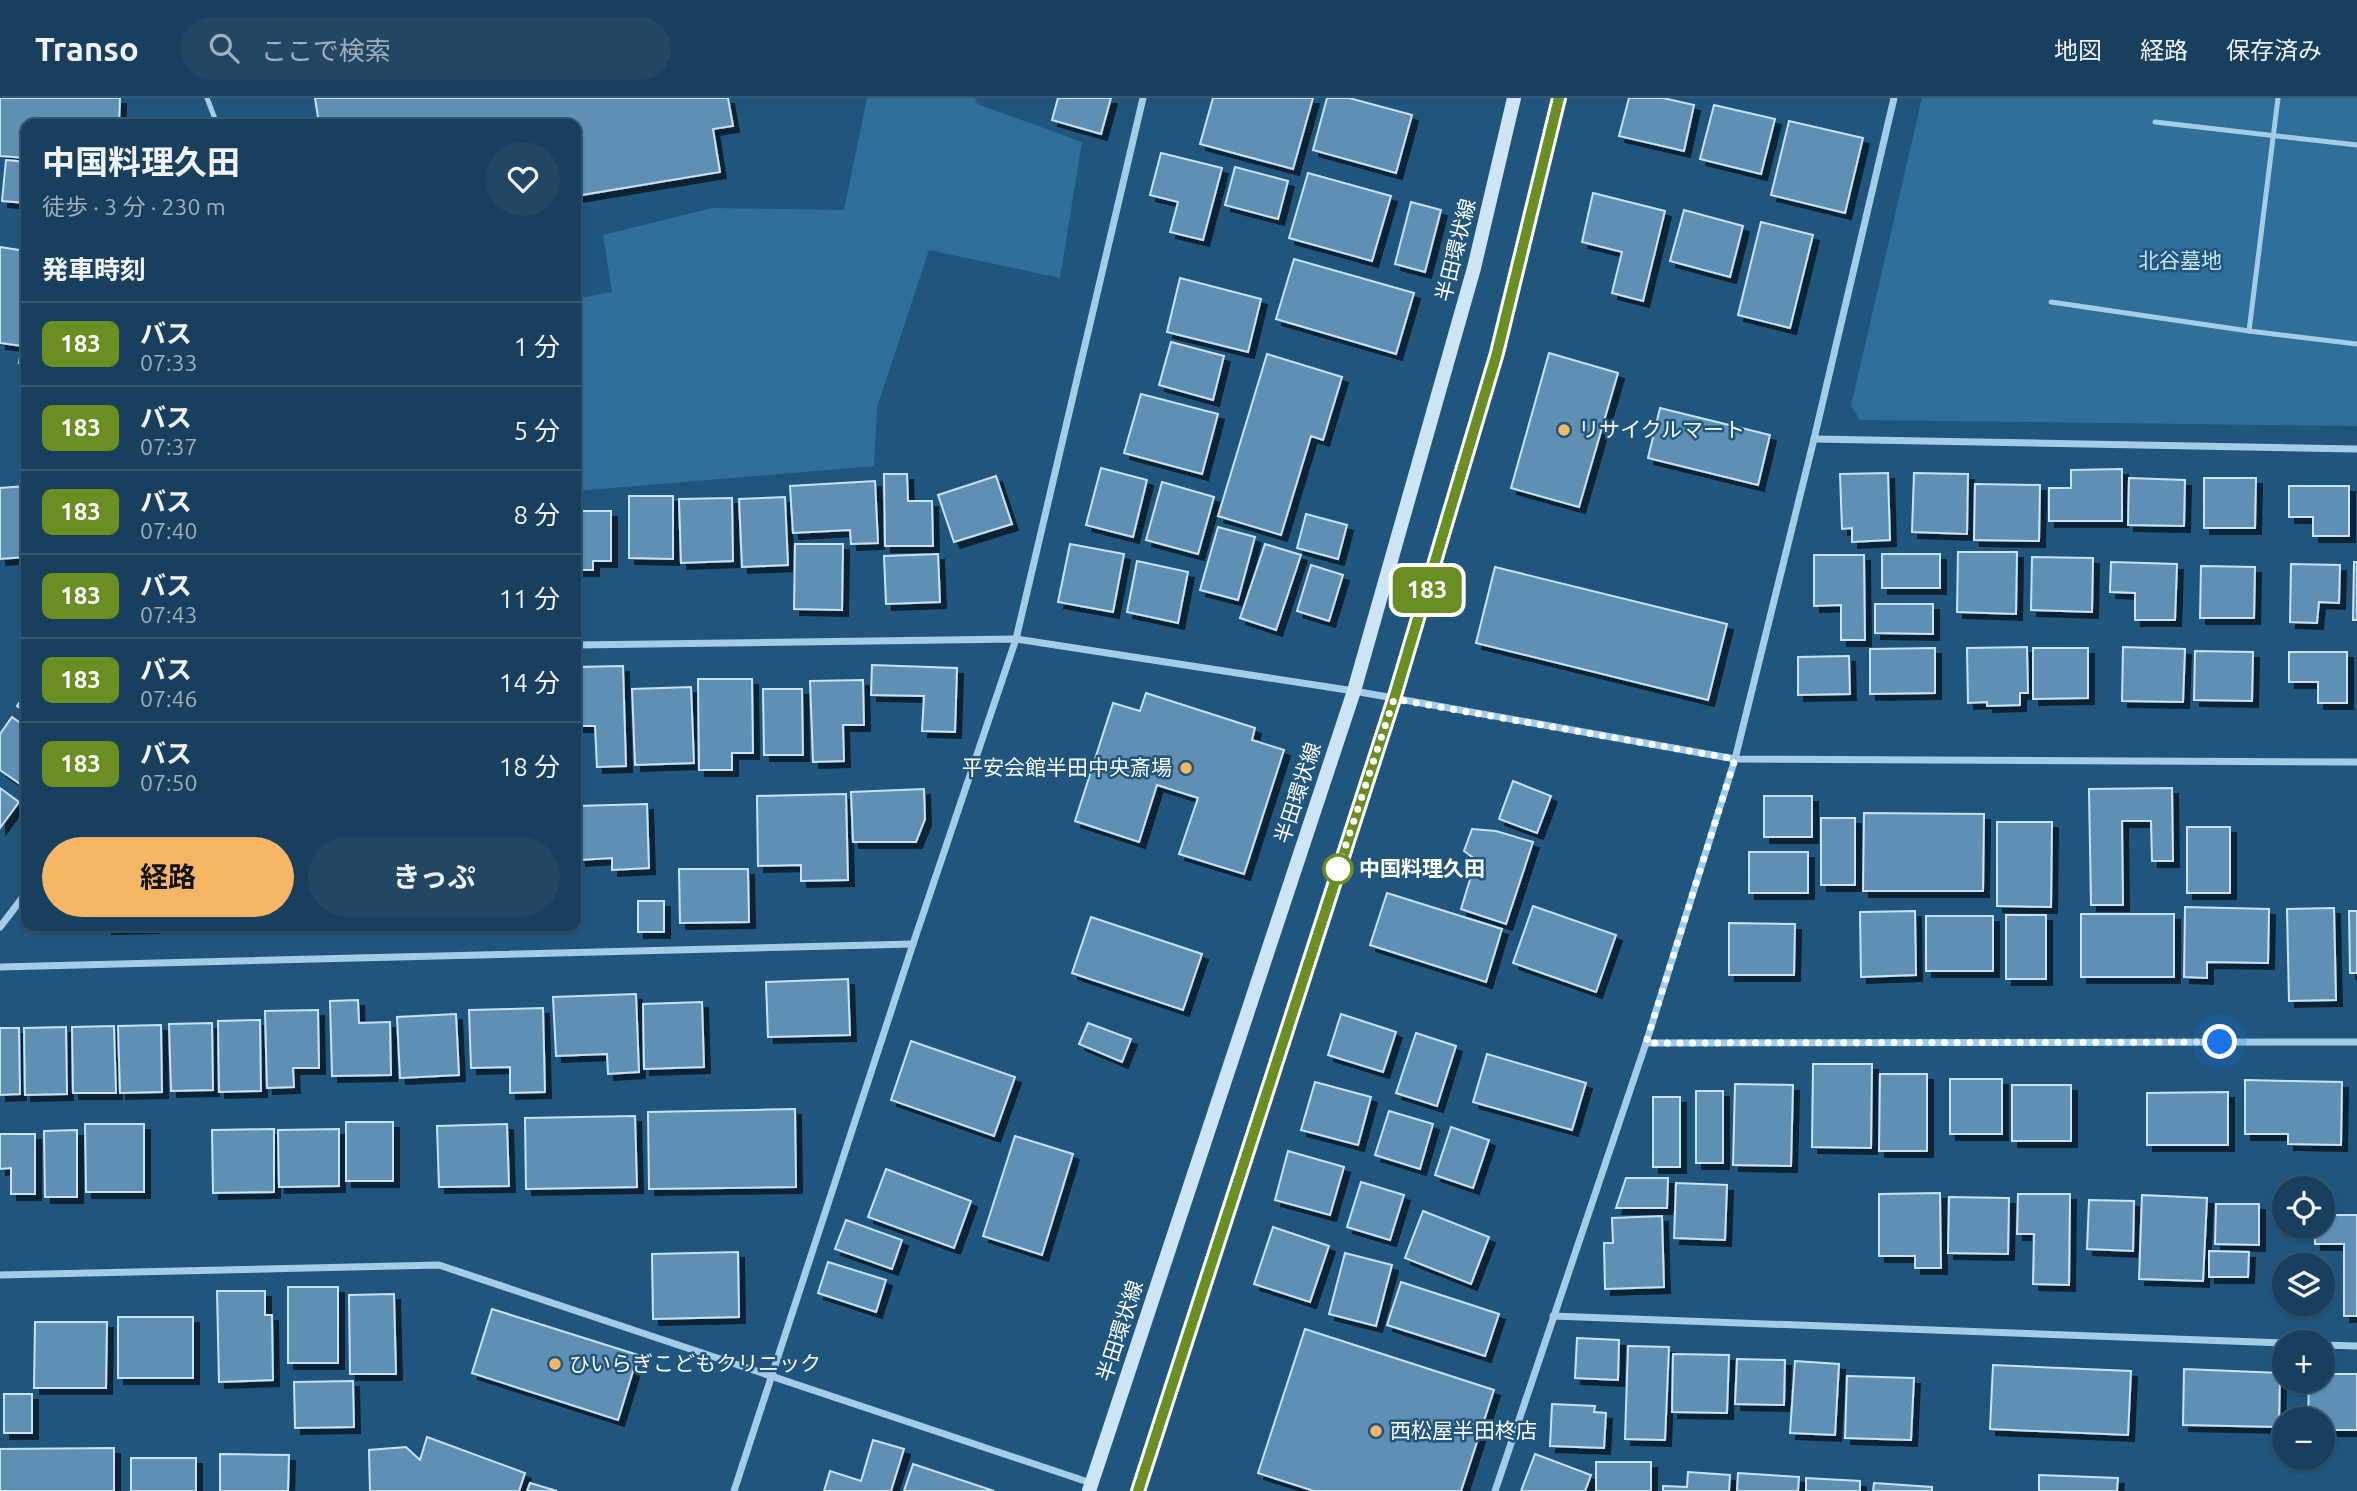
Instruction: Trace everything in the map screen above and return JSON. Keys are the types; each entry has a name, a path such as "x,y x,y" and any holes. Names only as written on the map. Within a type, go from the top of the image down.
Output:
{"main road":[{"name":"半田環状線","path":"1090,1487 1354,691 1474,268 1514,98"},
{"path":"1138,1491 1394,699 1497,353 1559,98"}],"street":[{"path":"734,1491 1016,639 1143,98"},
{"path":"1495,1491 1646,1043 1735,759 1894,98"},
{"path":"1814,439 2357,449"},
{"path":"581,645 1016,639 1354,691 1735,759 2357,762"},
{"path":"0,927 21,900"},
{"path":"0,967 913,944"},
{"path":"1646,1043 2357,1042"},
{"path":"0,1275 439,1265 773,1376 1090,1487"},
{"path":"1553,1316 2272,1343"},
{"path":"2335,1345 2357,1346"}],"lane":[{"path":"207,98 215,119"},
{"path":"2249,331 2277,98"},
{"path":"2155,122 2357,145"},
{"path":"2051,302 2357,344"}],"green space":[{"path":"867,98 975,98 977,104 1082,142 1060,278 929,250 877,407 874,466 581,491 581,298 612,292 603,235 712,208 844,210"},
{"name":"北谷墓地","path":"1922,98 2357,98 2357,426 1860,420 1851,406"}],"building":[{"path":"0,98 120,98 119,119 21,119 21,158 0,156"},
{"path":"315,98 728,98 733,126 713,129 720,172 581,195 581,119 318,119"},
{"path":"1058,98 1111,98 1101,134 1052,120"},
{"path":"1213,98 1313,98 1293,169 1200,144"},
{"path":"1327,98 1349,98 1412,115 1396,173 1313,150"},
{"path":"1629,98 1663,98 1694,105 1684,151 1619,136"},
{"path":"1714,105 1775,119 1761,174 1700,159"},
{"path":"1789,121 1863,138 1845,213 1771,195"},
{"path":"1161,153 1222,168 1203,240 1170,232 1178,202 1150,195"},
{"path":"6,160 21,162 21,203 2,201"},
{"path":"1235,167 1288,181 1278,219 1225,205"},
{"path":"1308,173 1391,196 1372,261 1289,238"},
{"path":"1593,193 1665,211 1643,301 1612,293 1622,252 1582,242"},
{"path":"1411,202 1441,210 1425,272 1395,264"},
{"path":"1684,210 1743,226 1730,277 1670,261"},
{"path":"1761,222 1813,235 1790,328 1738,315"},
{"path":"0,247 21,250 21,346 0,343"},
{"path":"1294,259 1414,293 1396,354 1276,319"},
{"path":"1180,278 1261,299 1248,352 1167,332"},
{"path":"1171,342 1224,356 1213,400 1159,385"},
{"name":"リサイクルマート","path":"1549,353 1618,373 1579,507 1511,488"},
{"path":"1267,354 1342,377 1323,440 1311,436 1281,535 1218,516"},
{"path":"1141,394 1218,414 1202,474 1124,453"},
{"path":"1660,408 1770,435 1758,485 1648,458"},
{"path":"1101,468 1147,480 1133,537 1086,525"},
{"path":"2122,469 2122,521 2049,521 2049,488 2071,488 2071,470"},
{"path":"1888,473 1890,540 1852,542 1852,528 1842,529 1840,474"},
{"path":"1914,473 1968,474 1967,534 1912,532"},
{"path":"884,474 907,474 908,501 932,501 933,546 885,546"},
{"path":"996,476 1012,524 954,542 938,495"},
{"path":"2129,478 2185,480 2184,526 2128,525"},
{"path":"2204,478 2256,478 2255,528 2204,528"},
{"path":"875,481 878,543 851,544 850,530 793,533 790,486"},
{"path":"1162,482 1214,497 1198,554 1146,540"},
{"path":"1975,484 2040,485 2039,541 1974,540"},
{"path":"21,486 21,557 0,559 0,488"},
{"path":"2289,486 2349,486 2349,536 2313,536 2313,517 2289,517"},
{"path":"629,496 673,496 673,559 629,558"},
{"path":"785,497 788,565 742,567 739,499"},
{"path":"732,498 733,561 681,563 679,499"},
{"path":"581,511 611,511 611,561 593,561 593,570 581,570"},
{"path":"1306,514 1347,525 1338,559 1297,548"},
{"path":"1218,527 1255,537 1238,600 1200,590"},
{"path":"795,544 843,544 842,610 794,609"},
{"path":"1070,544 1124,554 1113,612 1058,602"},
{"path":"1265,544 1301,555 1276,630 1240,618"},
{"path":"1958,552 2017,552 2016,614 1957,612"},
{"path":"938,554 940,602 886,604 884,556"},
{"path":"1882,554 1940,554 1940,588 1882,588"},
{"path":"1814,555 1864,555 1865,640 1841,640 1841,605 1814,606"},
{"path":"2032,557 2093,558 2092,612 2031,610"},
{"path":"1137,561 1188,572 1178,623 1127,612"},
{"path":"2111,562 2177,564 2175,620 2135,620 2135,593 2110,592"},
{"path":"2354,562 2357,562 2357,620 2353,620"},
{"path":"2291,564 2340,565 2339,603 2319,602 2317,623 2290,622"},
{"path":"1311,565 1343,575 1329,621 1297,611"},
{"path":"2201,566 2255,567 2254,618 2200,618"},
{"path":"1495,567 1727,624 1708,700 1476,643"},
{"path":"1875,604 1933,604 1933,634 1875,633"},
{"path":"2027,647 2028,693 2020,693 2020,705 1987,706 1987,702 1968,703 1967,648"},
{"path":"2123,647 2185,649 2183,702 2122,701"},
{"path":"1935,648 1935,693 1870,694 1870,649"},
{"path":"2033,648 2088,648 2088,698 2033,699"},
{"path":"2195,651 2253,652 2252,701 2194,700"},
{"path":"2289,652 2347,652 2347,703 2318,703 2318,682 2289,682"},
{"path":"1849,656 1850,694 1798,695 1798,657"},
{"path":"872,665 957,668 955,732 922,731 924,696 871,695"},
{"path":"623,666 626,766 597,767 595,726 581,726 581,667"},
{"path":"698,679 752,679 753,753 732,753 732,770 699,770"},
{"path":"863,680 864,725 843,725 844,761 813,762 810,681"},
{"path":"691,687 694,763 635,765 632,689"},
{"path":"763,689 802,689 803,755 764,755"},
{"name":"平安会館半田中央斎場","path":"1146,693 1255,728 1252,740 1284,750 1244,874 1179,854 1198,798 1157,785 1139,842 1075,821 1113,703 1140,711"},
{"path":"12,717 21,723 21,785 0,770 0,734"},
{"path":"1513,781 1551,796 1537,833 1499,819"},
{"path":"0,788 19,802 0,828"},
{"path":"2172,788 2173,861 2152,861 2151,821 2122,821 2123,905 2091,905 2089,789"},
{"path":"924,789 925,819 916,842 853,842 851,792"},
{"path":"846,794 848,880 801,881 801,865 758,866 757,796"},
{"path":"1764,796 1812,796 1812,837 1764,837"},
{"path":"647,804 649,868 612,870 612,858 581,860 581,806"},
{"path":"1864,813 1984,814 1983,891 1863,891"},
{"path":"1821,818 1855,818 1855,885 1821,885"},
{"path":"1997,822 2052,822 2051,907 1997,906"},
{"path":"2187,827 2230,827 2230,893 2187,893"},
{"name":"中国料理久田","path":"1472,829 1496,831 1533,842 1506,924 1461,909 1476,860 1464,851"},
{"path":"1749,852 1808,852 1808,893 1749,893"},
{"path":"679,869 748,869 749,922 680,923"},
{"path":"1387,893 1502,929 1486,982 1370,945"},
{"path":"638,901 664,901 664,932 638,932"},
{"path":"1533,906 1616,935 1596,992 1513,963"},
{"path":"2185,907 2269,909 2268,963 2207,962 2207,978 2184,977"},
{"path":"2334,908 2336,1000 2289,1001 2287,909"},
{"path":"1915,911 1916,975 1861,977 1860,912"},
{"path":"2349,911 2357,911 2357,973 2350,973"},
{"path":"2081,914 2174,914 2174,977 2081,977"},
{"path":"2006,915 2046,915 2046,979 2006,979"},
{"path":"1926,916 1993,916 1993,971 1926,971"},
{"path":"1091,917 1202,954 1183,1010 1072,973"},
{"path":"1729,923 1795,924 1794,975 1729,975"},
{"path":"848,979 850,1035 768,1037 766,982"},
{"path":"636,994 639,1072 608,1074 607,1054 556,1056 553,997"},
{"path":"358,1000 359,1023 390,1022 391,1075 332,1076 330,1001"},
{"path":"702,1002 704,1067 644,1069 643,1004"},
{"path":"543,1008 545,1092 510,1093 510,1067 471,1068 469,1010"},
{"path":"318,1010 319,1068 293,1068 294,1087 267,1088 265,1011"},
{"path":"456,1014 459,1075 400,1078 397,1017"},
{"path":"1341,1014 1396,1032 1383,1072 1328,1055"},
{"path":"260,1020 261,1091 219,1092 218,1021"},
{"path":"212,1023 213,1090 171,1091 169,1024"},
{"path":"1088,1023 1131,1039 1122,1062 1079,1044"},
{"path":"161,1025 162,1092 120,1093 118,1026"},
{"path":"114,1026 116,1093 73,1093 72,1027"},
{"path":"66,1027 67,1094 25,1095 24,1028"},
{"path":"0,1028 19,1028 20,1094 0,1095"},
{"path":"1416,1033 1456,1046 1437,1106 1396,1093"},
{"path":"911,1041 1015,1077 994,1136 891,1100"},
{"path":"1487,1054 1586,1083 1572,1130 1473,1102"},
{"path":"1813,1064 1872,1064 1871,1148 1812,1147"},
{"path":"1880,1074 1927,1074 1927,1151 1879,1151"},
{"path":"1950,1079 2002,1079 2002,1134 1950,1134"},
{"path":"2245,1080 2342,1082 2341,1145 2288,1144 2288,1134 2245,1134"},
{"path":"1315,1082 1371,1097 1358,1145 1301,1130"},
{"path":"1735,1084 1793,1085 1791,1166 1733,1165"},
{"path":"2012,1085 2071,1085 2071,1141 2012,1141"},
{"path":"1696,1091 1723,1091 1723,1163 1696,1163"},
{"path":"2228,1092 2228,1145 2147,1145 2147,1093"},
{"path":"1653,1097 1680,1097 1680,1167 1653,1167"},
{"path":"795,1109 796,1187 649,1189 648,1112"},
{"path":"1389,1111 1433,1124 1420,1169 1375,1155"},
{"path":"635,1116 637,1187 526,1189 525,1118"},
{"path":"346,1122 393,1122 393,1181 346,1181"},
{"path":"85,1124 144,1124 144,1192 86,1192"},
{"path":"507,1124 509,1186 439,1187 437,1126"},
{"path":"1451,1127 1489,1140 1473,1188 1435,1175"},
{"path":"274,1129 274,1192 213,1193 212,1130"},
{"path":"339,1129 339,1186 279,1187 278,1130"},
{"path":"77,1130 77,1197 45,1197 44,1131"},
{"path":"0,1134 35,1134 35,1194 11,1194 11,1168 0,1169"},
{"path":"1015,1136 1073,1154 1042,1255 983,1236"},
{"path":"1288,1151 1344,1167 1330,1215 1275,1200"},
{"path":"886,1169 971,1201 954,1248 868,1217"},
{"path":"1626,1178 1668,1178 1667,1208 1616,1208"},
{"path":"1361,1182 1404,1195 1390,1240 1347,1227"},
{"path":"1676,1183 1727,1185 1725,1240 1674,1238"},
{"path":"1940,1193 1941,1268 1915,1268 1915,1256 1879,1256 1879,1194"},
{"path":"2018,1194 2070,1194 2069,1285 2033,1284 2034,1234 2017,1234"},
{"path":"2142,1195 2207,1198 2203,1281 2139,1279"},
{"path":"1949,1197 2009,1198 2008,1254 1948,1253"},
{"path":"2089,1200 2134,1201 2133,1251 2087,1249"},
{"path":"2216,1204 2259,1204 2259,1245 2215,1244"},
{"path":"1423,1211 1489,1237 1471,1284 1405,1258"},
{"path":"2335,1215 2357,1215 2357,1316 2344,1316 2344,1244 2315,1244 2315,1239 2335,1239"},
{"path":"1662,1216 1664,1287 1605,1289 1604,1243 1613,1243 1612,1218"},
{"path":"846,1220 902,1240 892,1269 835,1249"},
{"path":"1273,1227 1329,1246 1310,1302 1254,1284"},
{"path":"2209,1251 2249,1252 2248,1277 2209,1277"},
{"path":"738,1252 739,1317 653,1319 652,1254"},
{"path":"1345,1253 1392,1265 1376,1326 1329,1314"},
{"path":"828,1262 886,1280 876,1312 818,1293"},
{"path":"1401,1282 1499,1314 1485,1356 1387,1325"},
{"path":"288,1287 338,1287 338,1363 288,1363"},
{"path":"217,1291 265,1291 265,1315 272,1315 273,1380 219,1382"},
{"path":"394,1294 396,1374 350,1374 349,1295"},
{"name":"ひいらぎこどもクリニック","path":"492,1309 638,1355 618,1420 472,1373"},
{"path":"118,1317 193,1317 193,1378 118,1378"},
{"path":"35,1322 107,1322 106,1388 34,1388"},
{"name":"西松屋半田柊店","path":"1305,1329 1494,1390 1461,1491 1314,1491 1258,1473"},
{"path":"1577,1338 1619,1340 1618,1380 1575,1378"},
{"path":"1628,1346 1669,1347 1665,1440 1625,1439"},
{"path":"1673,1354 1729,1355 1727,1413 1672,1412"},
{"path":"1737,1359 1785,1360 1784,1405 1735,1404"},
{"path":"1795,1361 1839,1364 1835,1435 1790,1433"},
{"path":"1993,1365 2131,1371 2128,1435 1990,1429"},
{"path":"2184,1369 2272,1373 2272,1393 2280,1393 2279,1407 2272,1407 2272,1427 2183,1425"},
{"path":"2335,1374 2357,1374 2357,1430 2335,1430 2335,1407 2308,1407 2309,1393 2335,1393"},
{"path":"1847,1376 1914,1378 1911,1440 1845,1438"},
{"path":"353,1381 354,1427 295,1428 294,1382"},
{"path":"4,1394 32,1394 32,1433 4,1433"},
{"path":"1552,1404 1595,1406 1594,1412 1606,1413 1604,1448 1550,1446"},
{"path":"427,1437 525,1473 519,1491 370,1491 369,1450 406,1447 420,1460"},
{"path":"873,1440 904,1449 891,1491 824,1491 830,1471 861,1481"},
{"path":"114,1448 114,1491 0,1491 0,1449"},
{"path":"220,1454 289,1455 288,1491 220,1491"},
{"path":"1535,1454 1591,1475 1585,1491 1521,1491"},
{"path":"131,1458 196,1458 196,1491 131,1491"},
{"path":"1596,1462 1651,1462 1651,1491 1596,1491"},
{"path":"913,1464 994,1491 904,1491"},
{"path":"1688,1472 1730,1475 1729,1491 1663,1491 1663,1486 1687,1487"},
{"path":"1738,1473 1799,1477 1798,1491 1737,1491"},
{"path":"2039,1475 2118,1478 2117,1491 2039,1491"},
{"path":"1806,1478 1860,1481 1860,1491 1806,1491"},
{"path":"530,1483 557,1491 527,1491"},
{"path":"1874,1483 1932,1487 1932,1491 1873,1491"}],"bus line":[{"name":"183","path":"1138,1491 1394,699 1497,353 1559,98"}],"place":[{"name":"リサイクルマート","path":"1564,430"},
{"name":"平安会館半田中央斎場","path":"1186,768"},
{"name":"中国料理久田","path":"1338,869"},
{"name":"ひいらぎこどもクリニック","path":"555,1364"},
{"name":"西松屋半田柊店","path":"1376,1431"}],"route":[{"path":"1338,869 1394,699 1735,759 1646,1043 2220,1042"}]}
